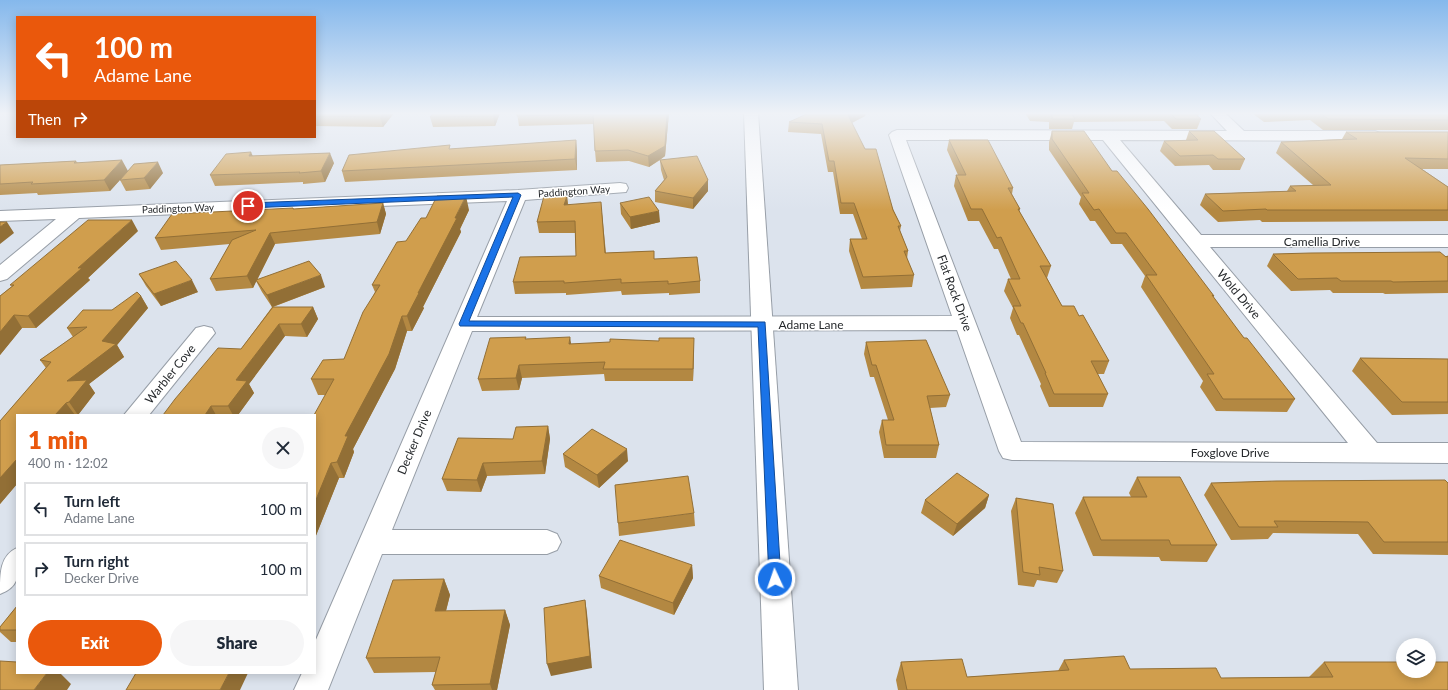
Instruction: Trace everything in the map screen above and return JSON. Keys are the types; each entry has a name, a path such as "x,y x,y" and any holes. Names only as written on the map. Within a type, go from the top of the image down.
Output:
{"street":[{"path":"753,145 781,690"},
{"name":"Flat Rock Drive","path":"900,145 1012,452"},
{"name":"Wold Drive","path":"1116,145 1370,452"},
{"name":"Paddington Way","path":"0,216 518,195 620,188"},
{"name":"Decker Drive","path":"311,690 518,195"},
{"path":"0,275 74,213"},
{"name":"Camellia Drive","path":"1195,241 1448,241"},
{"name":"Adame Lane","path":"464,324 966,323"},
{"name":"Warbler Cove","path":"137,414 204,333"},
{"name":"Foxglove Drive","path":"1012,452 1448,453"},
{"path":"373,542 547,542"},
{"path":"0,581 16,561"}],"building":[{"path":"450,145 449,149 503,145 576,145 575,159 342,171 349,155"},
{"path":"595,145 665,145 648,156 628,150 595,151"},
{"path":"826,145 863,145 865,149 876,149 893,210 901,226 898,226 908,251 904,251 914,275 863,277 850,239 867,239 854,203 841,203 834,161 829,161"},
{"path":"952,145 991,145 1013,188 1008,188 1020,209 1018,209 1051,266 1040,266 1062,306 1074,306 1079,316 1083,315 1109,361 1091,361 1108,394 1054,394 1023,323 1021,323 1013,306 1021,306 1008,279 1020,279 1001,237 997,238 982,209 971,209 956,175 966,175"},
{"path":"1056,145 1094,145 1112,171 1117,171 1148,209 1244,338 1247,338 1295,399 1223,399 1207,374 1214,374 1146,275 1157,275 1126,233 1116,233 1099,209 1094,210 1082,193 1089,193"},
{"path":"1168,145 1230,145 1245,159 1218,159 1213,155 1180,156"},
{"path":"1285,145 1448,145 1448,159 1405,158 1448,187 1448,210 1266,209 1223,211 1205,194 1296,191 1290,186 1331,185"},
{"path":"251,152 249,156 330,153 321,171 299,173 300,172 210,175 226,154"},
{"path":"697,156 708,180 693,198 655,191 667,177 660,160"},
{"path":"122,160 104,180 0,184 0,165"},
{"path":"158,162 144,178 120,180 134,164"},
{"path":"437,196 466,196 455,218 457,218 407,316 402,316 389,354 345,436 348,436 337,462 331,463 316,500 316,414 315,414 334,379 311,379 323,360 344,359 363,312 380,285 372,285 397,242 406,241 421,218 426,218"},
{"path":"544,196 567,196 564,205 601,202 605,253 654,251 654,259 697,257 700,281 668,284 668,281 621,283 621,279 564,283 564,281 513,282 520,257 576,256 575,221 537,222"},
{"path":"649,197 659,211 630,217 620,203"},
{"path":"383,203 377,222 270,233 247,276 210,279 232,240 256,230 155,238 172,214 293,209"},
{"path":"88,220 132,220 78,268 82,268 28,316 14,315 0,332 0,296 14,285 10,285"},
{"path":"0,222 7,222 0,227"},
{"path":"1440,252 1446,257 1448,256 1448,281 1393,282 1341,281 1337,278 1298,279 1273,254 1311,253"},
{"path":"176,261 192,280 154,294 139,274"},
{"path":"309,261 321,275 267,295 256,280"},
{"path":"137,292 141,296 102,341 116,344 67,381 87,380 69,402 66,403 56,414 16,414 16,460 0,478 0,421 51,362 40,360 87,327 67,328 83,310 112,310"},
{"path":"273,307 313,307 301,324 279,324 236,380 247,381 228,406 211,406 206,414 164,414 218,348 241,349"},
{"path":"526,337 525,339 570,337 569,344 610,342 610,339 659,341 659,338 694,338 693,369 603,369 605,362 519,365 516,378 478,379 490,338"},
{"path":"926,340 950,395 927,396 939,445 886,445 882,420 894,420 876,365 872,365 866,342"},
{"path":"1360,358 1448,359 1448,402 1402,402"},
{"path":"548,426 542,461 483,463 477,480 442,479 458,438 513,439 516,427"},
{"path":"592,429 627,449 597,475 563,454"},
{"path":"957,473 989,495 957,524 925,500"},
{"path":"688,476 694,513 618,523 615,485"},
{"path":"1137,477 1180,477 1217,545 1171,545 1169,540 1101,540 1083,497 1147,497"},
{"path":"1445,480 1448,483 1448,542 1384,542 1368,522 1274,521 1278,527 1239,527 1211,483 1276,481"},
{"path":"1016,498 1053,504 1063,571 1039,567 1040,575 1023,572"},
{"path":"620,540 692,565 673,603 599,576"},
{"path":"444,579 435,611 505,610 490,684 432,685 440,657 366,658 393,580"},
{"path":"585,600 590,656 547,664 544,608"},
{"path":"16,607 16,630 0,630 0,627"},
{"path":"1124,656 1130,669 1216,668 1221,678 1333,677 1324,662 1396,662 1396,678 1436,678 1436,662 1448,662 1448,690 907,690 901,662 962,659 967,677 1069,670 1064,660"},
{"path":"0,661 16,662 16,674 46,674 34,690 0,690"},
{"path":"135,674 228,674 220,690 126,690"}],"route":[{"path":"248,206 518,195 464,324 762,324 775,579"}]}
